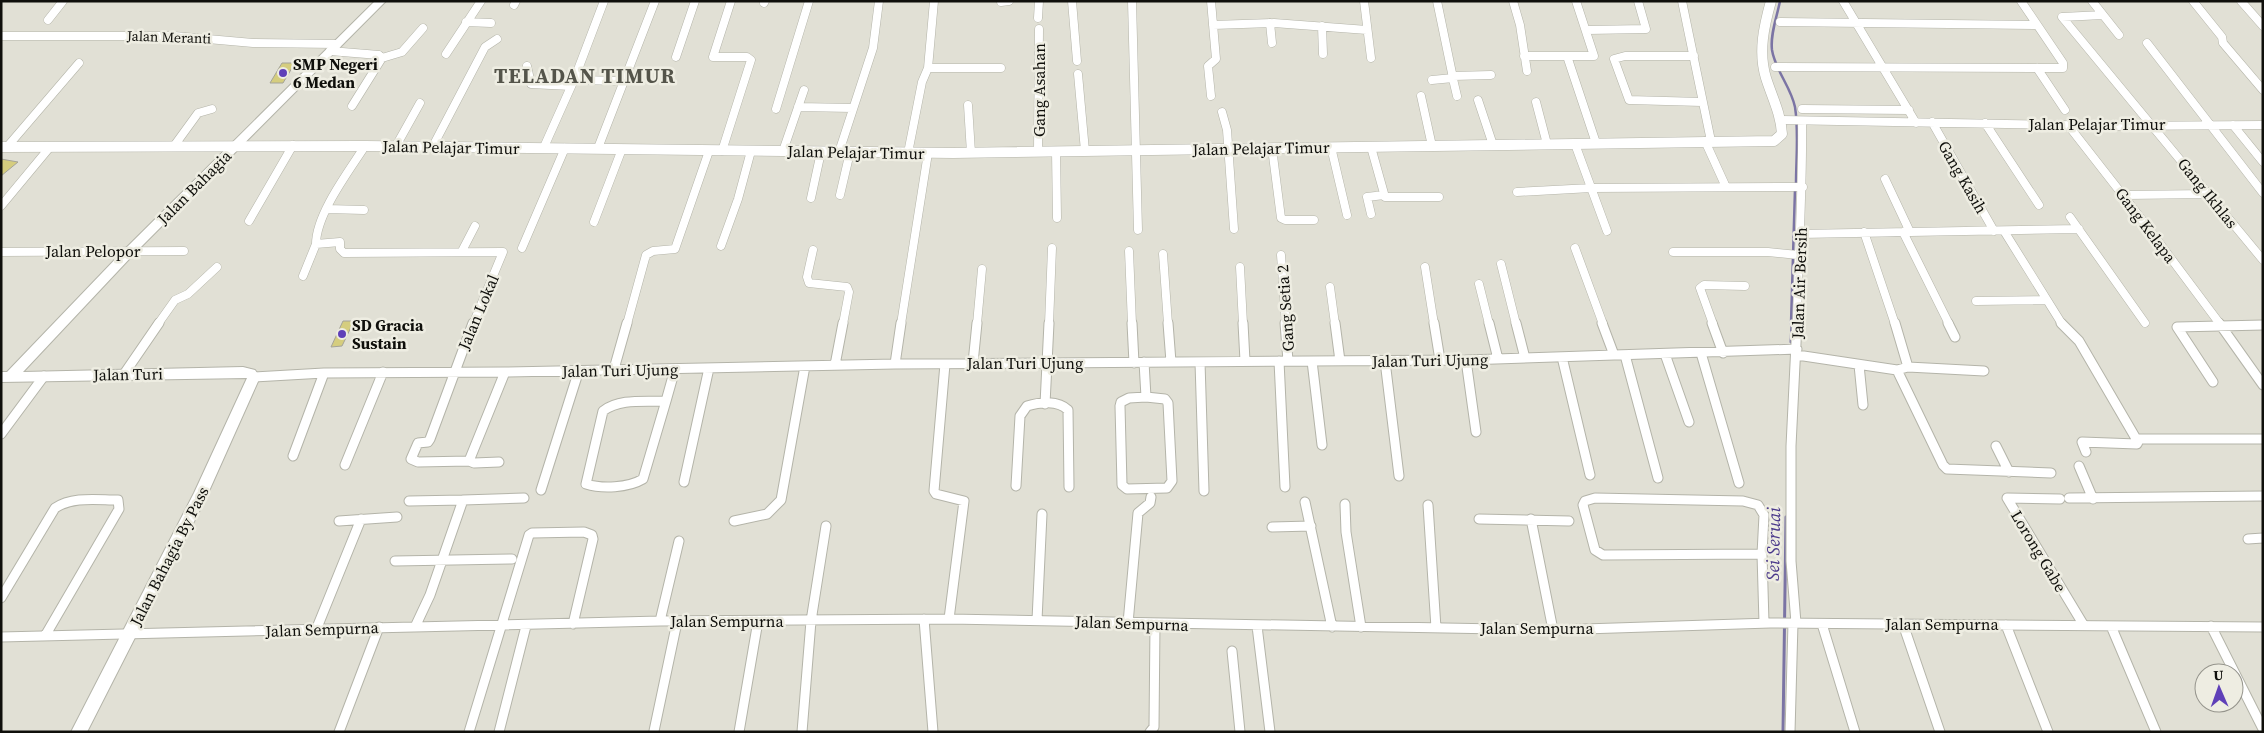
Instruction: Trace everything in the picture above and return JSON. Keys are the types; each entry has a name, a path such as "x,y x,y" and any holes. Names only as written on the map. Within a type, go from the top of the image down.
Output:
{"main road":[{"name":"Jalan Bahagia","path":"6,377 380,1"},
{"name":"Jalan Turi","path":"6,377 243,372 254,377"},
{"name":"Jalan Bahagia By Pass","path":"79,732 200,496 254,382 254,377"}],"street":[{"path":"48,20 63,1"},
{"path":"446,54 481,1"},
{"path":"544,147 572,83 604,1"},
{"path":"598,148 655,1"},
{"path":"676,57 695,1"},
{"path":"722,151 751,60 748,57 712,57 731,1"},
{"path":"776,109 809,1"},
{"path":"839,152 873,48 879,1"},
{"path":"908,153 922,82 928,68 934,1"},
{"path":"1001,2 1009,1"},
{"path":"1038,18 1039,1"},
{"path":"1072,1 1077,61"},
{"path":"1132,1 1138,230"},
{"path":"1210,1 1216,60 1208,66 1211,96"},
{"path":"1364,1 1371,58"},
{"path":"1437,1 1457,96"},
{"path":"1513,1 1520,25 1527,71"},
{"path":"1524,56 1594,56 1576,1"},
{"path":"1587,30 1646,29 1638,1"},
{"path":"1682,1 1694,56 1708,141 1726,187"},
{"path":"1772,1 1766,19 1762,49 1763,67 1794,120"},
{"path":"1843,1 1916,122"},
{"path":"1778,67 2063,68 2064,66 2021,1"},
{"path":"2092,1 2119,35"},
{"path":"2193,1 2222,37 2223,43 2263,90"},
{"path":"2241,1 2262,23"},
{"name":"Gang Ikhlas","path":"2103,15 2062,17 2263,260"},
{"path":"466,22 491,23"},
{"path":"1780,22 2037,25"},
{"path":"1213,24 1270,23 1368,30"},
{"path":"1270,23 1272,43"},
{"path":"1322,26 1323,54"},
{"path":"352,106 382,58 395,57 405,53 423,28"},
{"name":"Gang Asahan","path":"1038,151 1039,29"},
{"name":"Jalan Meranti","path":"1,36 174,36 334,48 378,55 382,58"},
{"path":"433,146 485,47 497,39"},
{"path":"2147,43 2263,193"},
{"path":"1567,56 1596,143"},
{"path":"1694,56 1625,56 1614,59 1629,100 1702,102"},
{"path":"4,147 79,63"},
{"path":"526,66 530,84 624,81"},
{"path":"928,68 1001,68"},
{"path":"2037,68 2065,110"},
{"path":"1078,74 1085,151"},
{"path":"1432,80 1490,75"},
{"path":"783,151 804,90"},
{"path":"1422,96 1432,146"},
{"path":"1478,100 1493,145"},
{"path":"1536,102 1547,144"},
{"path":"396,146 420,103"},
{"path":"968,105 970,153"},
{"path":"798,107 853,108"},
{"path":"174,146 198,113 212,109"},
{"path":"1802,109 1909,110"},
{"path":"1222,112 1227,130 1234,229"},
{"path":"1794,120 1932,122"},
{"path":"1708,141 1774,141 1794,120"},
{"name":"Jalan Air Bersih","path":"1790,732 1794,619 1791,561 1792,446 1797,352 1794,255 1800,234 1803,186 1794,120"},
{"name":"Jalan Pelajar Timur","path":"1932,122 2068,125 2263,125"},
{"name":"Gang Kasih","path":"1932,122 1999,231 2063,326 2077,338 2136,438"},
{"path":"1985,123 2039,205"},
{"name":"Gang Kelapa","path":"2068,125 2125,195 2263,385"},
{"path":"2234,125 2263,162"},
{"name":"Jalan Pelajar Timur","path":"4,147 293,145 970,153 1708,141"},
{"path":"1575,144 1607,230"},
{"path":"249,221 293,145"},
{"path":"303,276 316,244 315,238 327,209 365,146"},
{"path":"1371,146 1384,195"},
{"path":"1,206 50,147"},
{"path":"1331,147 1347,215"},
{"path":"522,248 564,148"},
{"path":"1272,148 1281,218 1285,220 1314,220"},
{"path":"594,222 622,149"},
{"path":"614,369 646,255 653,251 673,250 675,248 709,151"},
{"path":"721,246 738,199 752,151"},
{"path":"1056,151 1057,218"},
{"path":"811,198 821,152"},
{"path":"840,195 850,152"},
{"path":"895,364 928,153"},
{"path":"1885,179 1955,336"},
{"path":"1516,192 1591,188 1803,186"},
{"path":"2125,195 2209,194"},
{"path":"1371,214 1367,197 1384,195 1388,198 1439,197"},
{"path":"327,209 364,210"},
{"path":"2070,217 2145,323"},
{"path":"316,244 340,242 340,249 344,253 462,251 475,226"},
{"path":"1800,234 2079,230"},
{"path":"1864,232 1908,362 1902,369 1943,465 1947,469 2051,473"},
{"path":"1045,404 1052,248"},
{"path":"1575,248 1614,355"},
{"path":"813,250 807,277 809,283 840,285 847,287 849,292 840,347 834,365"},
{"name":"Jalan Lokal","path":"454,372 503,252 462,251"},
{"path":"1129,251 1139,363 1146,397"},
{"path":"1673,252 1749,251 1794,255"},
{"name":"Jalan Pelopor","path":"1,252 184,252"},
{"path":"1163,254 1171,362"},
{"name":"Gang Setia 2","path":"1281,255 1286,487"},
{"path":"1501,264 1525,358"},
{"path":"124,374 175,300 188,294 217,267"},
{"path":"1240,267 1245,362"},
{"path":"1425,268 1440,360"},
{"path":"973,363 982,269"},
{"path":"1479,284 1498,359"},
{"path":"1330,286 1340,361"},
{"path":"1723,353 1700,288 1704,286 1745,286"},
{"path":"1976,300 2046,300"},
{"path":"2213,382 2176,327 2263,325"},
{"name":"Jalan Turi Ujung","path":"254,377 383,372 505,372 973,363 1466,360 1797,352 1859,365 1902,369 1984,371"},
{"path":"1701,353 1739,482"},
{"path":"1666,354 1689,422"},
{"path":"1625,355 1658,478"},
{"path":"1562,357 1590,475"},
{"path":"1466,360 1476,432"},
{"path":"1312,361 1322,445"},
{"path":"1384,361 1399,476"},
{"path":"1200,362 1204,491"},
{"path":"945,364 934,491 936,494 964,501 949,619"},
{"path":"1859,365 1862,405"},
{"path":"734,521 766,515 778,506 781,500 805,366"},
{"path":"684,482 709,368"},
{"path":"666,401 616,403 606,407 603,411 586,484 595,486 639,483 643,479 666,401 675,369"},
{"path":"541,490 579,370"},
{"path":"345,464 383,372"},
{"path":"454,372 430,440 418,443 411,459 418,462 469,460 474,462 499,462"},
{"path":"469,460 505,372"},
{"path":"293,456 324,373"},
{"path":"1,434 44,376"},
{"path":"1146,397 1165,399 1168,403 1172,481 1167,488 1127,489 1122,485 1120,406 1121,402 1129,398 1146,397"},
{"path":"1016,486 1020,416 1024,408 1029,405 1045,404 1063,405 1068,410 1069,487"},
{"path":"2086,452 2082,442 2137,444 2136,438 2263,439"},
{"path":"1996,446 2009,472"},
{"path":"2079,466 2093,499"},
{"name":"Lorong Gabe","path":"2083,624 2007,498 2093,499 2263,496"},
{"path":"1128,623 1138,513 1150,503 1151,497"},
{"path":"409,501 524,498"},
{"path":"1762,554 1603,555 1595,550 1583,505 1585,501 1595,498 1743,500 1758,505 1764,515 1762,554 1767,623"},
{"path":"1,598 55,508 64,502 73,500 118,500 119,509 45,636"},
{"path":"415,627 430,595 463,500"},
{"path":"1305,502 1332,627"},
{"path":"1345,504 1346,532 1361,627"},
{"path":"1428,505 1436,628"},
{"path":"1037,620 1042,514"},
{"path":"339,521 397,517"},
{"path":"316,630 361,519"},
{"path":"1479,519 1569,521"},
{"path":"1532,519 1553,630"},
{"path":"802,732 811,621 826,526"},
{"path":"1272,526 1311,526"},
{"path":"469,732 530,535 536,532 584,532 592,536 593,540 573,624"},
{"path":"2248,539 2263,538"},
{"path":"660,621 679,541"},
{"path":"395,561 512,559"},
{"path":"924,619 933,732"},
{"name":"Jalan Sempurna","path":"1,637 379,627 526,626 660,621 924,619 1553,630 1767,623 1794,619 1822,624 2083,624 2110,626 2263,627"},
{"path":"739,732 758,621"},
{"path":"654,732 677,622"},
{"path":"1150,732 1154,727 1155,624"},
{"path":"1822,624 1855,732"},
{"path":"1904,624 1940,732"},
{"path":"2006,625 2048,732"},
{"path":"499,732 526,626"},
{"path":"1257,626 1270,732"},
{"path":"2110,626 2156,732"},
{"path":"2212,626 2263,729"},
{"path":"339,732 379,627"},
{"path":"1232,651 1240,732"}],"building":[{"name":"SMP Negeri 6 Medan","path":"282,63 295,63 283,83 270,83"},
{"path":"1,159 18,162 1,176"},
{"name":"SD Gracia Sustain","path":"343,321 354,321 342,346 331,347"}],"waterway":[{"name":"Sei Seruai","path":"1780,1 1773,32 1772,50 1776,65 1790,92 1795,107 1797,136 1796,184"},
{"name":"Sei Seruai","path":"1791,324 1795,189"},
{"name":"Sei Seruai","path":"1791,342 1792,323"},
{"name":"Sei Seruai","path":"1783,732 1786,517"}],"place":[{"name":"SMP Negeri 6 Medan","path":"283,73"},
{"name":"SD Gracia Sustain","path":"342,334"}],"district":[{"name":"TELADAN TIMUR","path":"585,75"}]}
